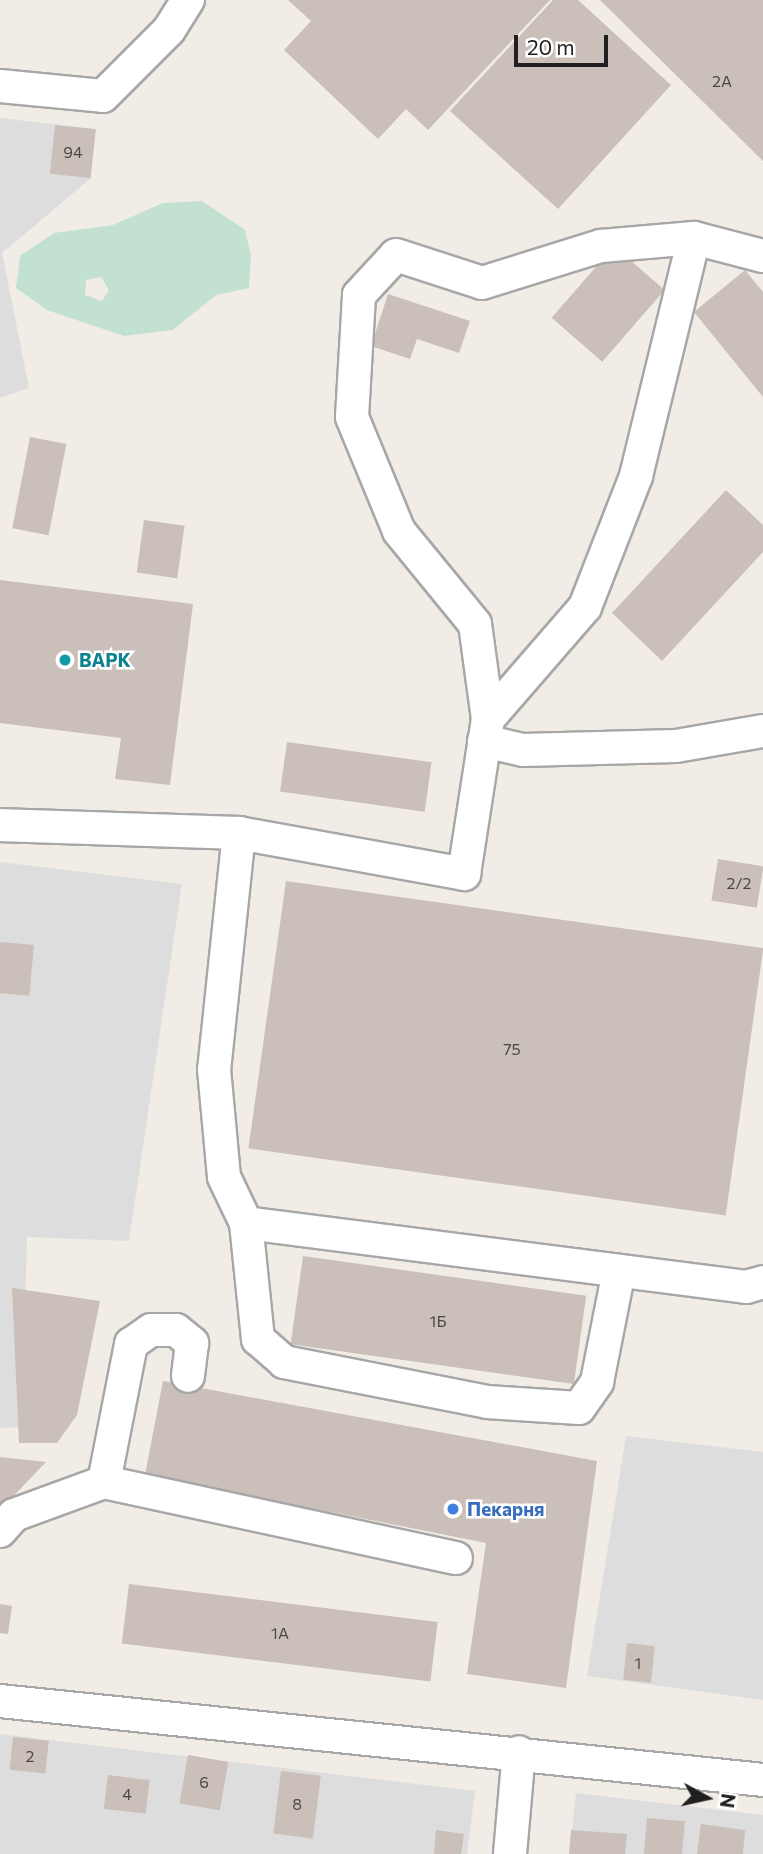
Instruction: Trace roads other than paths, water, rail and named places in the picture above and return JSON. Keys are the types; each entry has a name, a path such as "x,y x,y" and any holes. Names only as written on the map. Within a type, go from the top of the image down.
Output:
{"street":[{"path":"0,86 103,96 169,30 188,0"},
{"path":"486,730 585,607 636,476 694,238"},
{"path":"0,825 239,833 464,874 486,730 475,624 400,531 352,417 359,295 396,255 482,283 601,246 694,238 763,256"},
{"path":"486,730 523,750 676,746 763,732"},
{"path":"239,833 214,1069 224,1177 246,1223 258,1339 284,1362 487,1402 579,1408 597,1382 619,1271"},
{"path":"246,1223 746,1287 763,1282"},
{"path":"104,1482 131,1344 151,1330 176,1330 192,1343 188,1376"},
{"path":"0,1531 14,1515 104,1482 456,1558"},
{"path":"0,1701 519,1752 763,1780"},
{"path":"510,1854 519,1752"}],"place":[{"name":"ВАРК","path":"65,660"},
{"name":"Пекарня","path":"453,1509"}]}
